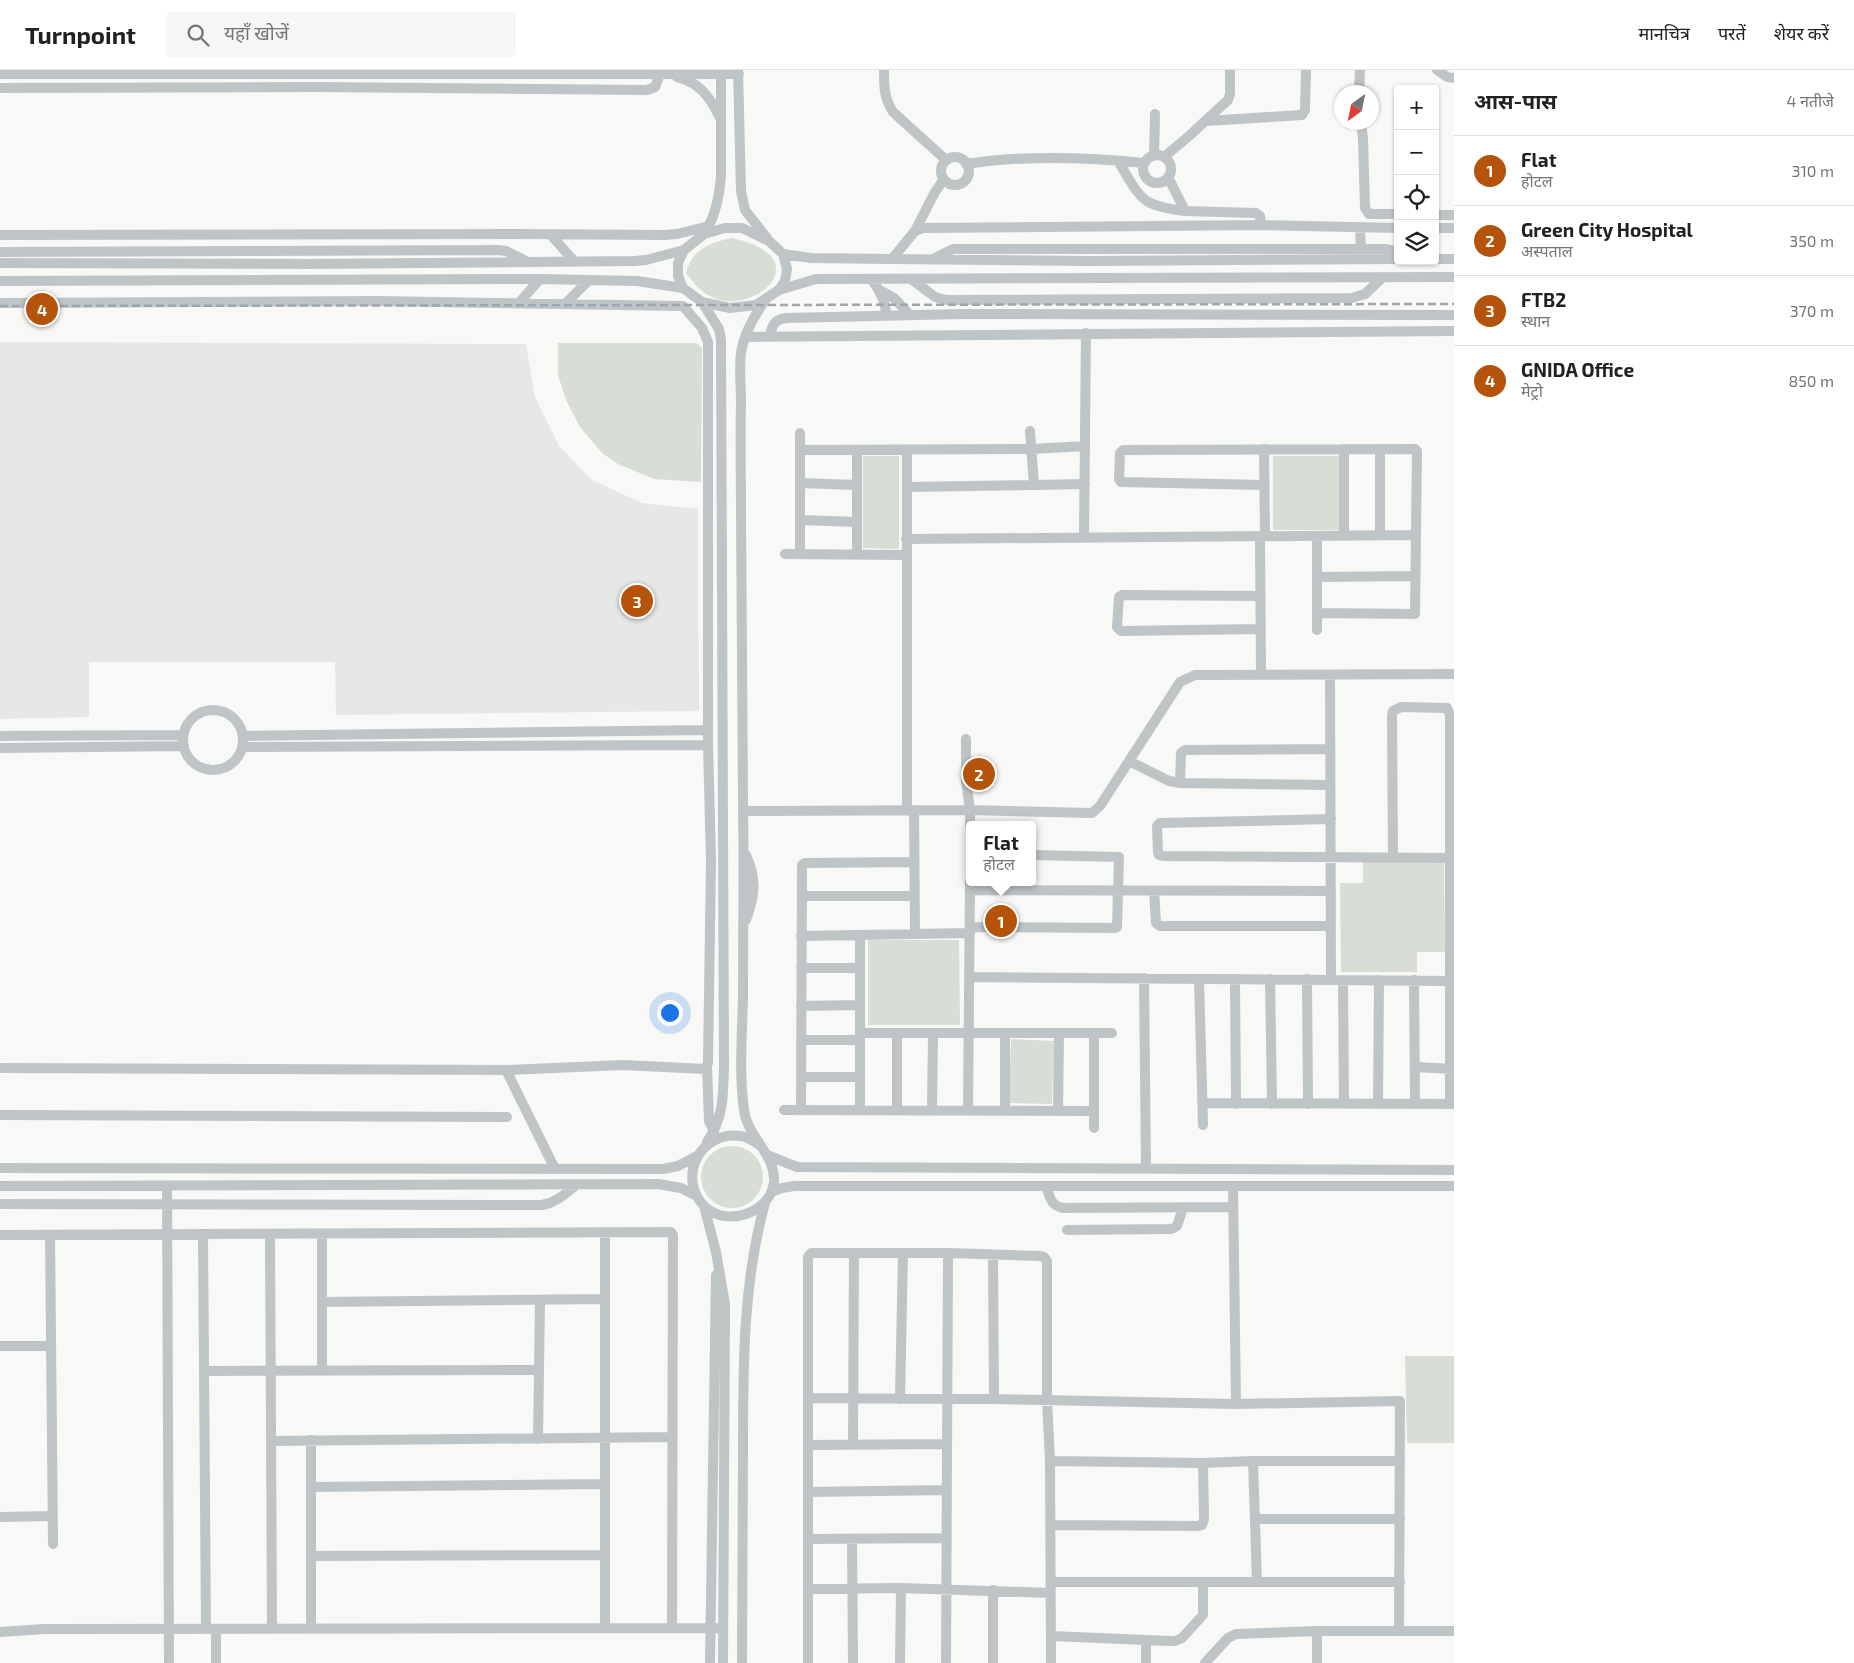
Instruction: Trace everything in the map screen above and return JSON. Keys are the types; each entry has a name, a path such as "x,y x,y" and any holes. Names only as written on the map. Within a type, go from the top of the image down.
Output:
{"street":[{"path":"884,70 884,91 887,102 893,112 946,160"},
{"path":"966,164 1061,157 1144,162 1147,159 1159,156 1206,121 1228,100 1230,94 1230,70"},
{"path":"1206,121 1302,115 1305,110 1306,70"},
{"path":"1359,85 1360,70"},
{"path":"1437,70 1447,77 1454,78"},
{"path":"683,288 678,276 678,263 684,250 706,230 713,218 720,193 721,72"},
{"path":"0,74 662,74 738,72 741,191 745,210 783,254 787,269 786,280 779,290"},
{"path":"0,88 338,87 647,90 655,88 662,74"},
{"path":"662,74 685,78 698,86 710,98 721,119"},
{"path":"1144,162 1143,172 1152,182 1161,182 1168,177 1171,168 1170,164 1159,156 1155,114"},
{"path":"1362,130 1364,208 1369,214 1394,214"},
{"path":"955,157 960,158 966,164 968,173 964,181 951,184 944,179 941,167 946,160 955,157"},
{"path":"1118,161 1139,195 1147,202 1160,208 1186,212 1256,212 1260,216 1261,225"},
{"path":"1168,177 1186,212"},
{"path":"892,259 915,231 935,192 944,179"},
{"path":"1439,214 1454,215"},
{"path":"915,231 923,228 1261,225 1394,228"},
{"path":"0,235 665,235 725,228 742,228 770,241"},
{"path":"1360,228 1361,249"},
{"path":"1439,228 1454,228"},
{"path":"550,234 574,261"},
{"path":"932,260 953,249 1387,249 1394,251"},
{"path":"0,252 499,250 506,251 527,261"},
{"path":"0,263 307,264 646,260 684,250"},
{"path":"783,254 811,258 932,260 1394,259"},
{"path":"1439,259 1454,259"},
{"path":"911,279 935,297 946,300 1352,298 1365,294 1382,278"},
{"path":"702,302 730,308 756,305 779,290 816,279 1454,278"},
{"path":"519,303 540,279"},
{"path":"0,281 540,279 637,281 683,288 702,302 719,329 721,340 724,1067 722,1112 714,1132 697,1156 692,1176 697,1196 710,1211 729,1217 744,1216 765,1202"},
{"path":"871,279 881,290 894,298 910,315"},
{"path":"565,304 589,280"},
{"path":"881,290 887,316"},
{"path":"742,1663 743,1362 747,1309 758,1226 765,1202 774,1182 772,1163 751,1131 744,1113 742,1070 744,849 740,446 741,352 755,314 767,298"},
{"path":"0,303 376,301 682,306 705,333 708,342 708,745 711,860 707,1066 709,1121 714,1132"},
{"path":"770,336 771,326 775,322 786,318 910,315 1454,314"},
{"path":"745,337 1454,331"},
{"path":"1084,537 1086,333"},
{"path":"1030,431 1034,485"},
{"path":"800,433 800,554"},
{"path":"800,450 1032,449 1085,446"},
{"path":"1262,675 1260,596 1265,484 1264,449"},
{"path":"1344,449 1344,535"},
{"path":"1380,449 1380,535"},
{"path":"1265,484 1124,483 1119,479 1121,450 1415,449 1417,451 1416,612 1414,614 1317,613"},
{"path":"857,450 857,554"},
{"path":"907,450 906,555 910,810 914,862 915,934"},
{"path":"800,483 857,485"},
{"path":"907,487 1085,484"},
{"path":"800,520 857,522"},
{"path":"906,539 1415,535"},
{"path":"1317,536 1317,630"},
{"path":"708,554 723,553"},
{"path":"785,554 906,555"},
{"path":"1317,577 1415,576"},
{"path":"1260,596 1122,594 1119,597 1117,627 1121,630 1261,629"},
{"path":"743,811 970,810 1092,813 1100,806 1180,682 1186,677 1195,675 1454,674"},
{"path":"1330,675 1332,980"},
{"path":"1202,1103 1452,1104 1452,1000 1450,980 1452,963 1452,750 1450,715 1447,708 1401,707 1393,711 1393,857"},
{"path":"219,710 228,713 236,719 241,727 243,742 239,756 232,764 223,769 213,770 203,768 187,756 183,735 186,726 200,712 219,710"},
{"path":"243,742 708,730"},
{"path":"0,736 183,735"},
{"path":"966,739 966,781 970,821"},
{"path":"243,742 708,745"},
{"path":"0,748 184,746"},
{"path":"1180,784 1181,753 1185,750 1330,748"},
{"path":"1128,762 1169,781 1180,784 1330,785"},
{"path":"1331,819 1160,822 1157,826 1158,852 1159,855 1452,858"},
{"path":"802,936 915,934 970,930 1115,928 1118,925 1119,857 1036,855"},
{"path":"801,1110 801,867 803,863 914,862"},
{"path":"968,1110 970,886 1118,891 1331,891"},
{"path":"1154,891 1156,923 1160,926 1331,926"},
{"path":"802,896 914,896"},
{"path":"860,935 860,1110"},
{"path":"801,968 860,968"},
{"path":"970,977 1450,980"},
{"path":"1144,978 1146,1168"},
{"path":"1199,978 1203,1125"},
{"path":"1236,979 1236,1104"},
{"path":"1270,979 1272,1104"},
{"path":"1307,980 1308,1104"},
{"path":"1343,980 1344,1104"},
{"path":"1378,1104 1380,980"},
{"path":"1414,980 1415,1104"},
{"path":"801,1006 860,1005"},
{"path":"801,1040 897,1033 1112,1033"},
{"path":"897,1033 897,1110"},
{"path":"932,1110 933,1033"},
{"path":"1005,1033 1005,1110"},
{"path":"1058,1110 1059,1033"},
{"path":"1094,1033 1094,1128"},
{"path":"0,1068 506,1070 623,1065 700,1069 707,1066"},
{"path":"1415,1067 1452,1069"},
{"path":"506,1070 555,1169"},
{"path":"801,1077 860,1077"},
{"path":"784,1110 1094,1111"},
{"path":"0,1115 507,1117"},
{"path":"704,1147 722,1136 741,1136 750,1139 785,1164 797,1167 1454,1170"},
{"path":"0,1168 663,1169 678,1166 697,1156"},
{"path":"0,1186 575,1186 658,1184 681,1188 697,1196"},
{"path":"167,1186 169,1663"},
{"path":"0,1204 167,1206 542,1205 550,1204 557,1200 575,1186"},
{"path":"771,1192 794,1186 1454,1186"},
{"path":"1046,1186 1051,1202 1056,1207 1233,1208"},
{"path":"1233,1186 1236,1404"},
{"path":"704,1206 716,1252 725,1304 723,1663"},
{"path":"1067,1230 1172,1229 1177,1226 1183,1208"},
{"path":"605,1232 605,1628"},
{"path":"0,1235 672,1233 672,1628"},
{"path":"203,1234 204,1371 211,1629 216,1663"},
{"path":"270,1234 272,1628"},
{"path":"322,1234 322,1371"},
{"path":"50,1235 52,1544"},
{"path":"710,1663 716,1252"},
{"path":"808,1663 808,1255 811,1253 948,1253 1039,1256 1044,1257 1047,1261 1051,1663"},
{"path":"853,1445 854,1253"},
{"path":"900,1399 903,1253"},
{"path":"946,1663 948,1253"},
{"path":"993,1255 994,1399"},
{"path":"322,1302 605,1299"},
{"path":"538,1438 540,1300"},
{"path":"0,1346 51,1346"},
{"path":"204,1371 539,1370"},
{"path":"808,1398 994,1399 1236,1404 1400,1401 1399,1631"},
{"path":"271,1441 673,1438"},
{"path":"311,1440 311,1628"},
{"path":"808,1445 948,1444"},
{"path":"1050,1461 1203,1463 1400,1461"},
{"path":"1253,1461 1257,1582"},
{"path":"1051,1525 1202,1525 1204,1519 1203,1463"},
{"path":"311,1487 605,1484"},
{"path":"808,1492 947,1490"},
{"path":"0,1517 52,1516"},
{"path":"1255,1519 1400,1519"},
{"path":"808,1539 946,1538"},
{"path":"852,1539 853,1663"},
{"path":"311,1556 605,1555"},
{"path":"808,1589 901,1588 992,1590 1203,1582 1400,1582"},
{"path":"1051,1636 1175,1641 1182,1638 1203,1614 1203,1582"},
{"path":"900,1663 901,1588"},
{"path":"992,1590 993,1663"},
{"path":"0,1632 45,1629 723,1628"},
{"path":"1316,1631 1317,1663"},
{"path":"1205,1663 1228,1638 1236,1634 1316,1631 1454,1631"},
{"path":"1146,1640 1146,1663"}],"shaded area":[{"path":"732,238 759,247 773,259 776,272 770,284 758,294 742,300 725,301 705,293 686,273 692,258 703,248"},
{"path":"0,342 526,344 535,397 559,446 592,480 642,503 698,509 699,711 336,715 335,662 89,662 89,717 0,719"},
{"path":"558,343 696,343 702,348 701,482 654,479 618,464 602,453 580,427 566,400 558,375"},
{"path":"863,456 899,456 899,549 863,548"},
{"path":"1273,456 1339,456 1339,530 1273,530"},
{"path":"1363,860 1444,860 1445,952 1417,952 1417,972 1341,972 1340,883 1363,883"},
{"path":"868,940 959,940 960,1025 868,1025"},
{"path":"1011,1039 1054,1041 1052,1104 1009,1103"},
{"path":"726,1146 738,1146 754,1155 761,1165 763,1177 761,1189 754,1199 738,1208 726,1208 715,1203 706,1194 701,1183 701,1171 706,1160 715,1151"},
{"path":"1405,1356 1454,1356 1454,1443 1407,1443"}],"railway":[{"path":"0,306 1454,304"}],"place":[{"name":"GNIDA Office","path":"42,309"},
{"name":"FTB2","path":"637,601"},
{"name":"Green City Hospital","path":"979,774"},
{"name":"Flat","path":"1001,921"}]}
